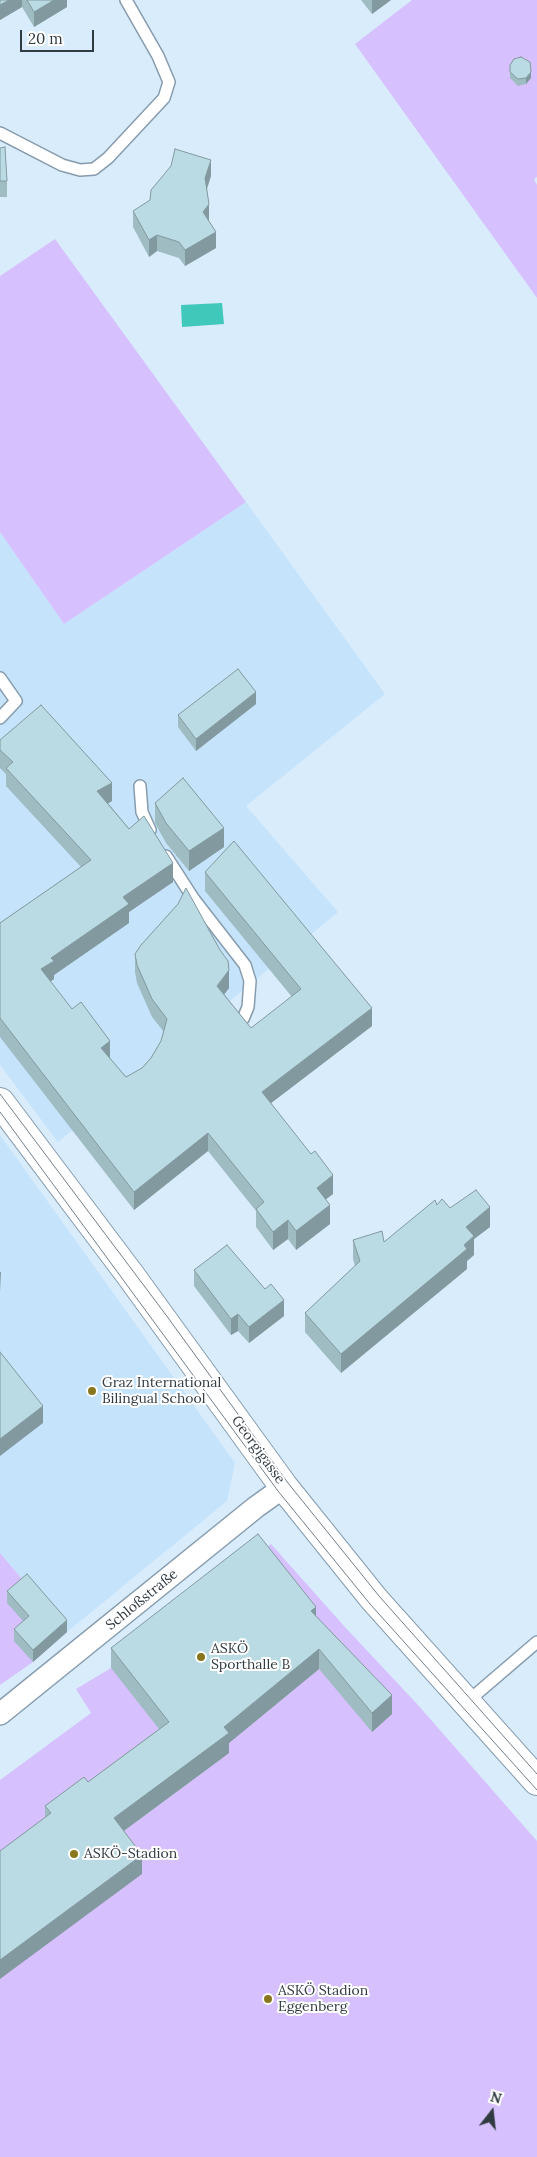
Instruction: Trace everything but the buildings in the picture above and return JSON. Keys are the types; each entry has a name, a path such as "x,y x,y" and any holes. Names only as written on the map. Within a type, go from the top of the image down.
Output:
{"main road":[{"name":"Georgigasse","path":"0,1102 131,1276 284,1487 374,1599 537,1781"}],"street":[{"name":"Schloßstraße","path":"0,1714 249,1512 284,1487"}],"lane":[{"path":"0,133 62,165 80,170 94,169 108,158 164,98 169,82 158,56 126,0"},
{"path":"0,678 16,701 0,718"},
{"path":"140,786 142,812 156,842 193,898 245,965 250,981 248,1007 243,1019"},
{"path":"467,1702 537,1642"}],"shaded area":[{"path":"412,0 537,0 537,177 534,179 537,185 537,298 355,44"},
{"path":"55,239 246,502 64,624 0,532 0,276"},
{"path":"222,303 224,324 182,327 181,305"},
{"path":"246,502 385,694 246,806 338,912 58,1142 0,1065 0,532 64,624"},
{"name":"Graz International Bilingual School","path":"0,1135 235,1463 227,1501 67,1632 0,1553"},
{"name":"ASKÖ Stadion Eggenberg","path":"271,1544 418,1705 537,1841 537,2157 0,2157 0,1780 91,1713 76,1689 111,1668"},
{"path":"0,1553 67,1632 33,1662 0,1685"}],"tram line":[{"path":"0,1094 166,1315 288,1483 379,1596 537,1774"},
{"path":"0,1112 278,1491 370,1604 537,1790"}],"place":[{"name":"Graz International Bilingual School","path":"92,1391"},
{"name":"ASKÖ Sporthalle B","path":"201,1657"},
{"name":"ASKÖ-Stadion","path":"74,1854"},
{"name":"ASKÖ Stadion Eggenberg","path":"268,1999"}]}
